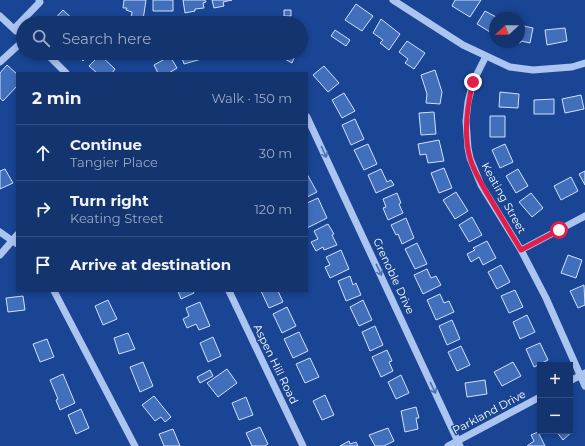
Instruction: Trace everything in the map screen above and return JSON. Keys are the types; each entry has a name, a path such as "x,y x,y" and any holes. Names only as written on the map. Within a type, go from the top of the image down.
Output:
{"street":[{"path":"27,16 40,2 39,0"},
{"path":"393,0 463,45 510,67 533,70 572,67 585,63"},
{"path":"0,16 14,30"},
{"path":"0,62 16,47"},
{"name":"Keating Street","path":"486,56 473,82 468,102 466,121 468,148 481,185 521,250 546,298 583,374 585,386"},
{"path":"53,60 65,72"},
{"name":"Grenoble Drive","path":"308,119 459,444"},
{"path":"521,250 585,216"},
{"path":"0,232 16,240 0,256"},
{"path":"55,292 135,446"},
{"name":"Aspen Hill Road","path":"229,292 303,446"},
{"path":"573,379 583,374"},
{"name":"Parkland Drive","path":"448,446 459,444 538,398"}],"building":[{"path":"124,0 146,0 144,16 131,16 132,12 126,10 127,8 123,8"},
{"path":"153,0 173,0 173,11 153,11"},
{"path":"183,0 205,0 206,2 203,3 204,8 195,9 195,11 185,13"},
{"path":"212,0 232,0 223,2 224,6 214,8"},
{"path":"455,0 481,0 470,17 452,6"},
{"path":"356,4 373,16 362,31 345,20"},
{"path":"63,10 69,16 57,16"},
{"path":"284,10 291,10 291,16 284,16"},
{"path":"485,11 489,13 489,31 477,24"},
{"path":"381,19 400,34 389,50 380,43 383,40 373,33"},
{"path":"525,26 533,28 530,43 525,42"},
{"path":"565,28 567,41 547,45 545,30"},
{"path":"335,30 350,40 346,46 331,36"},
{"path":"407,41 425,53 414,69 405,63 408,59 399,52"},
{"path":"95,60 105,60 115,69 113,72 96,72 89,66"},
{"path":"163,60 172,60 177,68 171,72 158,72 154,65"},
{"path":"183,60 198,60 184,64"},
{"path":"7,65 16,73 16,87 3,101 0,98 0,73"},
{"path":"324,66 339,83 328,92 313,75"},
{"path":"435,70 442,92 440,104 426,103 427,94 421,75"},
{"path":"500,92 519,94 518,108 499,107"},
{"path":"344,93 355,111 342,118 332,100"},
{"path":"581,95 584,109 565,113 562,99"},
{"path":"554,99 554,114 534,114 534,100"},
{"path":"434,112 436,134 421,135 419,113"},
{"path":"490,116 505,116 505,137 490,137"},
{"path":"355,119 364,139 351,145 342,125"},
{"path":"439,140 444,161 428,163 426,154 420,155 418,144"},
{"path":"368,144 377,164 364,170 354,150"},
{"path":"505,144 513,162 500,168 492,150"},
{"path":"444,168 452,188 439,193 431,173"},
{"path":"5,169 13,183 0,189 0,171"},
{"path":"381,169 387,182 391,180 394,185 376,193 368,175"},
{"path":"518,169 528,186 516,193 506,176"},
{"path":"585,171 585,185 579,174"},
{"path":"308,176 317,192 308,196"},
{"path":"571,177 578,191 561,200 554,186"},
{"path":"456,192 468,211 455,219 443,200"},
{"path":"397,193 401,203 399,204 403,213 388,220 383,208 386,207 383,199"},
{"path":"531,193 543,208 532,217 519,202"},
{"path":"318,198 327,218 308,228 308,203"},
{"path":"472,217 482,235 469,242 459,225"},
{"path":"406,218 414,238 402,244 398,234 396,235 391,225"},
{"path":"328,224 334,234 332,235 337,245 324,250 323,247 316,251 311,242 318,239 314,231"},
{"path":"487,241 496,258 483,265 479,257 471,262 467,254 475,250 473,248"},
{"path":"417,243 427,264 415,269 405,249"},
{"path":"341,250 349,269 330,278 325,267 330,265 326,257"},
{"path":"568,255 582,260 576,278 561,273"},
{"path":"501,265 510,282 497,289 488,272"},
{"path":"427,269 431,278 436,276 441,285 423,294 414,275"},
{"path":"350,276 353,285 356,283 361,295 346,301 338,281"},
{"path":"584,285 585,305 578,308 570,291"},
{"path":"515,290 523,307 509,313 501,296"},
{"path":"178,292 194,292 194,293 181,299"},
{"path":"261,292 278,292 283,302 269,308"},
{"path":"440,294 444,303 449,301 454,312 436,320 427,300"},
{"path":"23,296 25,310 8,312 6,298"},
{"path":"108,300 117,319 103,325 95,306"},
{"path":"363,300 372,320 359,326 350,307"},
{"path":"200,302 210,326 199,330 196,324 187,328 183,319 189,316 186,308"},
{"path":"287,307 296,326 282,333 273,314"},
{"path":"527,315 535,332 520,339 513,322"},
{"path":"452,320 460,339 447,345 439,326"},
{"path":"375,326 383,345 370,351 362,332"},
{"path":"299,332 308,351 293,358 284,339"},
{"path":"128,333 135,349 119,354 114,338"},
{"path":"213,337 221,356 208,362 200,343"},
{"path":"47,339 54,357 40,362 33,344"},
{"path":"540,343 548,360 544,362 537,362 537,366 534,367 526,349"},
{"path":"461,346 470,365 457,371 448,352"},
{"path":"387,350 392,361 389,362 393,371 381,377 372,357"},
{"path":"310,358 319,377 305,383 296,364"},
{"path":"143,362 153,386 140,392 130,367"},
{"path":"513,362 521,376 502,386 494,372"},
{"path":"227,369 237,383 218,397 207,383"},
{"path":"210,370 213,376 200,383 197,377"},
{"path":"63,374 75,403 60,410 56,400 58,399 50,380"},
{"path":"401,375 409,393 396,399 388,382"},
{"path":"485,380 487,394 467,397 465,383"},
{"path":"325,395 334,415 322,420 313,401"},
{"path":"154,396 171,417 165,422 161,417 155,421 142,405"},
{"path":"246,397 253,415 239,420 232,403"},
{"path":"416,407 419,418 416,418 418,429 405,432 401,411"},
{"path":"81,409 89,428 76,434 68,415"},
{"path":"260,427 268,444 265,446 252,446 246,433"},
{"path":"388,428 394,441 384,446 375,446 369,435"},
{"path":"173,429 180,446 164,446 159,434"},
{"path":"537,432 537,434 539,434 545,446 527,446 534,441 531,435"},
{"path":"558,434 570,434 563,440"},
{"path":"349,441 350,444 356,442 358,446 340,446"}],"route":[{"path":"473,82 468,102 466,121 468,148 470,158 481,185 521,250 559,230"}]}
